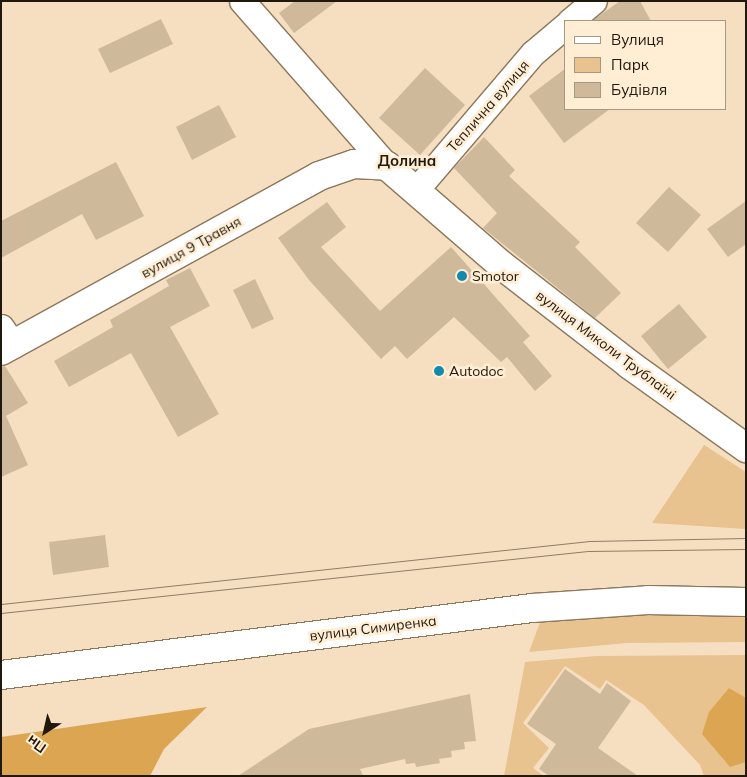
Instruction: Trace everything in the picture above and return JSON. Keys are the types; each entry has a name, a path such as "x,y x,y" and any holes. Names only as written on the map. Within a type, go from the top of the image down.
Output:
{"street":[{"name":"вулиця Миколи Трублаїні","path":"242,1 387,166 415,191 630,365 746,448"},
{"path":"571,20 594,1"},
{"name":"Теплична вулиця","path":"415,191 533,54 564,27"},
{"name":"вулиця 9 Травня","path":"5,341 319,176 354,164 387,166"},
{"name":"вулиця Симиренка","path":"1,675 532,608 648,600 746,602"}],"green space":[{"path":"704,445 746,472 746,529 652,523"},
{"path":"649,607 746,612 746,642 627,643 529,652 542,617"},
{"path":"746,655 746,776 704,776 700,765 644,705 606,680 600,689 565,666 523,723 549,748 533,768 544,776 504,776 525,662 596,656"}],"shaded area":[{"path":"729,688 746,698 746,762 730,767 702,734 709,712"},
{"path":"207,707 164,749 150,776 1,776 1,737"}],"building":[{"path":"295,1 337,1 294,33 279,13"},
{"path":"620,1 640,1 650,20 593,20"},
{"path":"161,19 173,44 110,73 98,49"},
{"path":"425,68 465,105 420,155 379,118"},
{"path":"564,70 564,110 609,110 564,143 529,96"},
{"path":"219,105 236,137 192,160 176,127"},
{"path":"484,137 515,170 509,176 580,242 575,247 621,293 595,318 483,228 497,213 454,168"},
{"path":"116,162 144,216 96,240 82,214 1,258 1,221"},
{"path":"669,187 701,215 668,252 636,223"},
{"path":"746,201 746,244 728,257 707,229"},
{"path":"327,202 346,227 321,247 380,311 451,247 530,336 523,342 552,376 535,391 507,357 501,362 454,317 407,359 395,346 381,359 309,280 278,238"},
{"path":"190,268 210,306 170,327 219,414 178,437 131,353 69,387 54,361 113,327 110,320 169,286 166,280"},
{"path":"255,279 274,319 252,329 233,290"},
{"path":"679,304 707,337 668,369 641,336"},
{"path":"5,366 28,403 6,416 28,465 1,477 1,367"},
{"path":"105,535 109,567 53,575 49,542"},
{"path":"565,669 600,694 607,683 631,701 598,748 638,776 549,776 539,769 556,744 527,724"},
{"path":"470,694 476,741 464,742 465,749 451,751 452,757 439,759 440,763 416,767 415,763 406,764 405,759 360,769 363,776 238,776 309,729"}],"tram line":[{"path":"1,604 590,541 746,538"},
{"path":"1,613 588,551 746,549"}],"place":[{"name":"Smotor","path":"462,276"},
{"name":"Autodoc","path":"439,371"}],"district":[{"name":"Долина","path":"407,161"}]}
